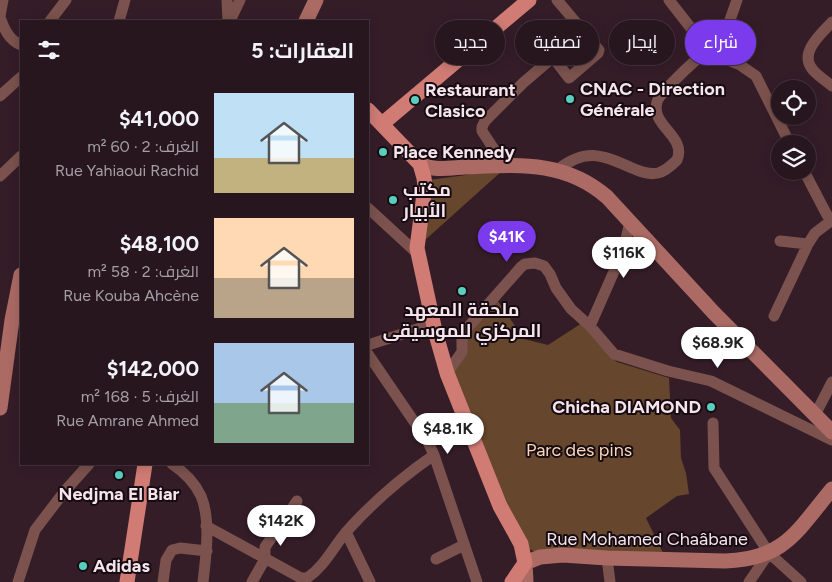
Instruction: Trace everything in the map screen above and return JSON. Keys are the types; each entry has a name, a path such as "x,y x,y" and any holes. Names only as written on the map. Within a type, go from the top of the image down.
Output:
{"main road":[{"path":"306,20 316,0"},
{"path":"382,124 529,0"},
{"path":"369,111 420,164 434,169 532,165 557,170 597,188 714,313 832,432"},
{"path":"420,164 425,186 417,241 418,254 434,324 447,373 500,506 521,544 526,582"},
{"path":"0,408 12,320 20,280"},
{"path":"127,582 145,465"},
{"path":"769,553 794,536 832,490"},
{"name":"Rue Mohamed Chaâbane","path":"525,563 540,557 563,555 607,558 739,560 769,553"},
{"path":"512,582 525,563"}],"street":[{"path":"4,0 0,17 4,31 20,45"},
{"path":"51,20 66,0"},
{"path":"120,20 125,0"},
{"path":"228,0 229,20"},
{"path":"230,20 240,0"},
{"path":"504,166 483,134 482,127 485,121 551,59 555,60 569,78 597,56 599,50 557,0"},
{"path":"669,0 685,20"},
{"path":"729,20 737,0"},
{"path":"832,22 812,44 808,58 813,70 832,86"},
{"path":"557,170 569,160 597,155 612,158 646,174 664,171 677,160 679,151 677,142 664,128 657,114 657,101 661,94 690,65"},
{"path":"740,65 756,76 786,135"},
{"path":"0,96 20,78"},
{"path":"0,176 20,157"},
{"path":"774,316 808,244 816,233 832,220 827,215 809,180"},
{"path":"369,209 418,254"},
{"path":"590,326 623,251 630,222"},
{"path":"780,241 808,244"},
{"path":"447,373 462,352 462,334 520,268 526,264 540,264 547,270 556,288 571,309 590,326 614,354 668,371 711,381 748,397 832,440"},
{"path":"369,346 434,324"},
{"path":"369,355 428,442 477,582"},
{"path":"815,415 832,382"},
{"path":"713,423 714,468 769,553 802,582"},
{"path":"206,526 301,578 307,578 317,571 346,532 370,507 404,475 434,455"},
{"path":"18,582 35,530 64,492 88,465"},
{"path":"173,465 194,484 202,497 206,526 203,582"},
{"path":"252,582 265,559 265,547 296,501"},
{"path":"346,532 370,582"},
{"path":"436,559 464,545"},
{"path":"163,582 166,560 172,550 180,548 206,551"},
{"path":"749,582 769,553"},
{"path":"607,558 610,582"}],"green space":[{"path":"503,170 424,241 429,180"},
{"name":"Parc des pins","path":"493,294 524,339 548,345 582,323 603,349 617,362 669,378 671,418 680,430 681,458 686,473 689,494 677,496 646,518 663,553 538,554 528,548 465,438 440,376 465,352 462,334"}],"place":[{"name":"CNAC - Direction Générale","path":"570,99"},
{"name":"Restaurant Clasico","path":"415,100"},
{"name":"Place Kennedy","path":"383,152"},
{"name":"مكتب الأبيار","path":"393,200"},
{"name":"ملحقة المعهد المركزي للموسيقى","path":"462,291"},
{"name":"Chicha DIAMOND","path":"711,407"},
{"name":"Nedjma El Biar","path":"119,475"},
{"name":"Adidas","path":"83,566"}]}
